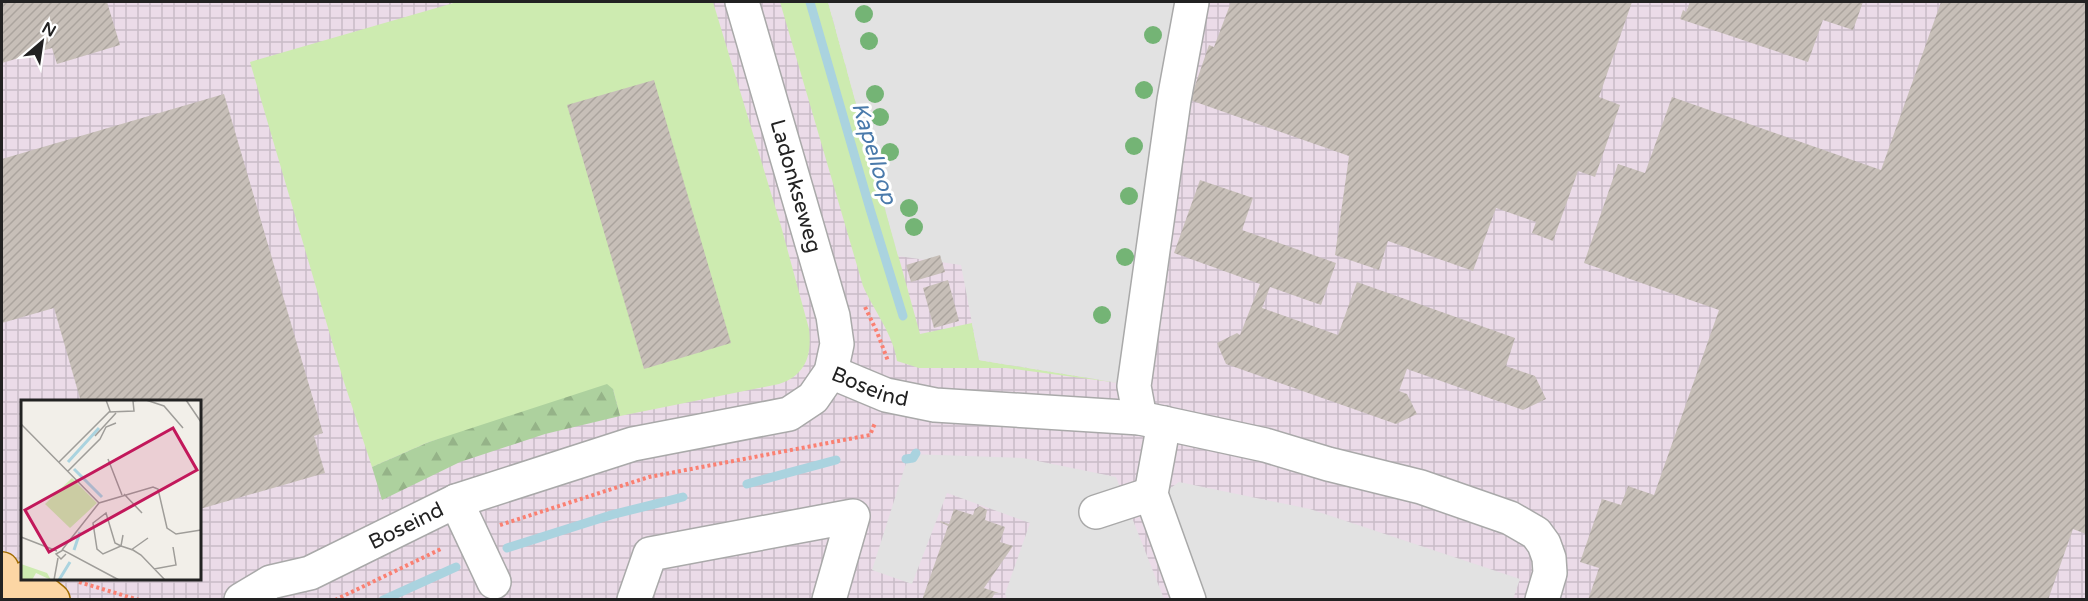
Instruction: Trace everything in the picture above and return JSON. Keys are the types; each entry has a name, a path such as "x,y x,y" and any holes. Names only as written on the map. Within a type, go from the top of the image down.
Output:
{"main road":[{"path":"2,559 21,575"},
{"path":"2,570 9,594 14,600"},
{"path":"29,580 64,591"}],"street":[{"name":"Ladonkseweg","path":"742,2 833,316 837,344 831,372"},
{"path":"1189,600 1150,494 1152,420 1134,386 1173,100 1192,2"},
{"name":"Boseind","path":"241,600 271,582 310,573 456,501 633,444 789,414 813,398 831,372 886,395 935,405 1152,420 1265,445 1328,464 1421,487 1523,524 1536,533 1544,544 1549,558 1550,573 1542,600"},
{"path":"1096,512 1150,494"},
{"path":"456,501 494,582"},
{"path":"634,600 650,554 853,516 829,600"},
{"name":"Boseind","path":"284,600 310,573"}],"path":[{"name":"Boseind","path":"335,600 472,534 649,477 870,435"},
{"path":"64,591 139,600"}],"shaded area":[{"path":"2,2 2086,2 2086,599 2,599"},
{"path":"828,2 1192,2 1119,383 979,360 961,265 898,256"},
{"path":"909,454 1023,458 1116,477 1164,599 1007,599 1005,594 1030,523 947,493 912,584 872,570"},
{"path":"1179,482 1310,509 1520,579 1513,599 1172,599 1138,511"}],"green space":[{"path":"457,2 713,2 781,226 809,329 808,355 796,375 779,384 620,416 613,389 429,442 372,467 343,379 250,62"},
{"path":"780,2 828,2 920,334 972,323 979,360 1119,383 1006,368 919,368 897,361 887,332 863,286"},
{"path":"607,384 613,389 620,416 545,434 460,462 382,500 372,467 429,442"}],"building":[{"path":"2,2 107,2 120,45 57,64 52,48 2,63"},
{"path":"1231,2 1632,2 1599,97 1620,105 1595,177 1578,171 1553,241 1532,233 1536,222 1496,208 1473,271 1388,241 1379,270 1335,255 1349,156 1190,100 1209,45 1214,47"},
{"path":"1690,2 1863,2 1853,30 1823,20 1808,62 1680,19 1683,10 1686,12"},
{"path":"1941,2 2086,2 2086,534 2073,529 2048,600 1588,600 1599,568 1580,562 1602,499 1621,505 1628,486 1654,495 1719,310 1584,263 1618,164 1645,173 1672,97 1881,170"},
{"path":"654,80 731,343 644,369 567,105"},
{"path":"224,94 323,433 314,436 325,473 201,509 201,400 80,400 54,308 2,323 2,159"},
{"path":"1200,180 1253,198 1242,230 1336,263 1321,305 1270,287 1262,308 1338,335 1357,282 1515,338 1506,366 1535,376 1546,399 1523,410 1407,369 1399,391 1407,394 1417,414 1396,424 1226,364 1217,343 1237,333 1240,335 1260,284 1174,253"},
{"path":"940,255 945,272 911,282 906,265"},
{"path":"948,280 959,321 934,328 923,288"},
{"path":"980,506 987,510 985,520 1005,527 1000,542 1013,546 984,588 999,593 995,593 991,600 922,600 948,526 940,521 949,524 954,509 973,515 975,509"}],"waterway":[{"name":"Kapelloop","path":"810,2 903,316"},
{"name":"Kapelloop","path":"906,459 913,458 916,453"},
{"name":"Kapelloop","path":"747,484 836,460"},
{"name":"Kapelloop","path":"507,548 611,515 683,497"},
{"name":"Kapelloop","path":"383,600 456,567"}]}
